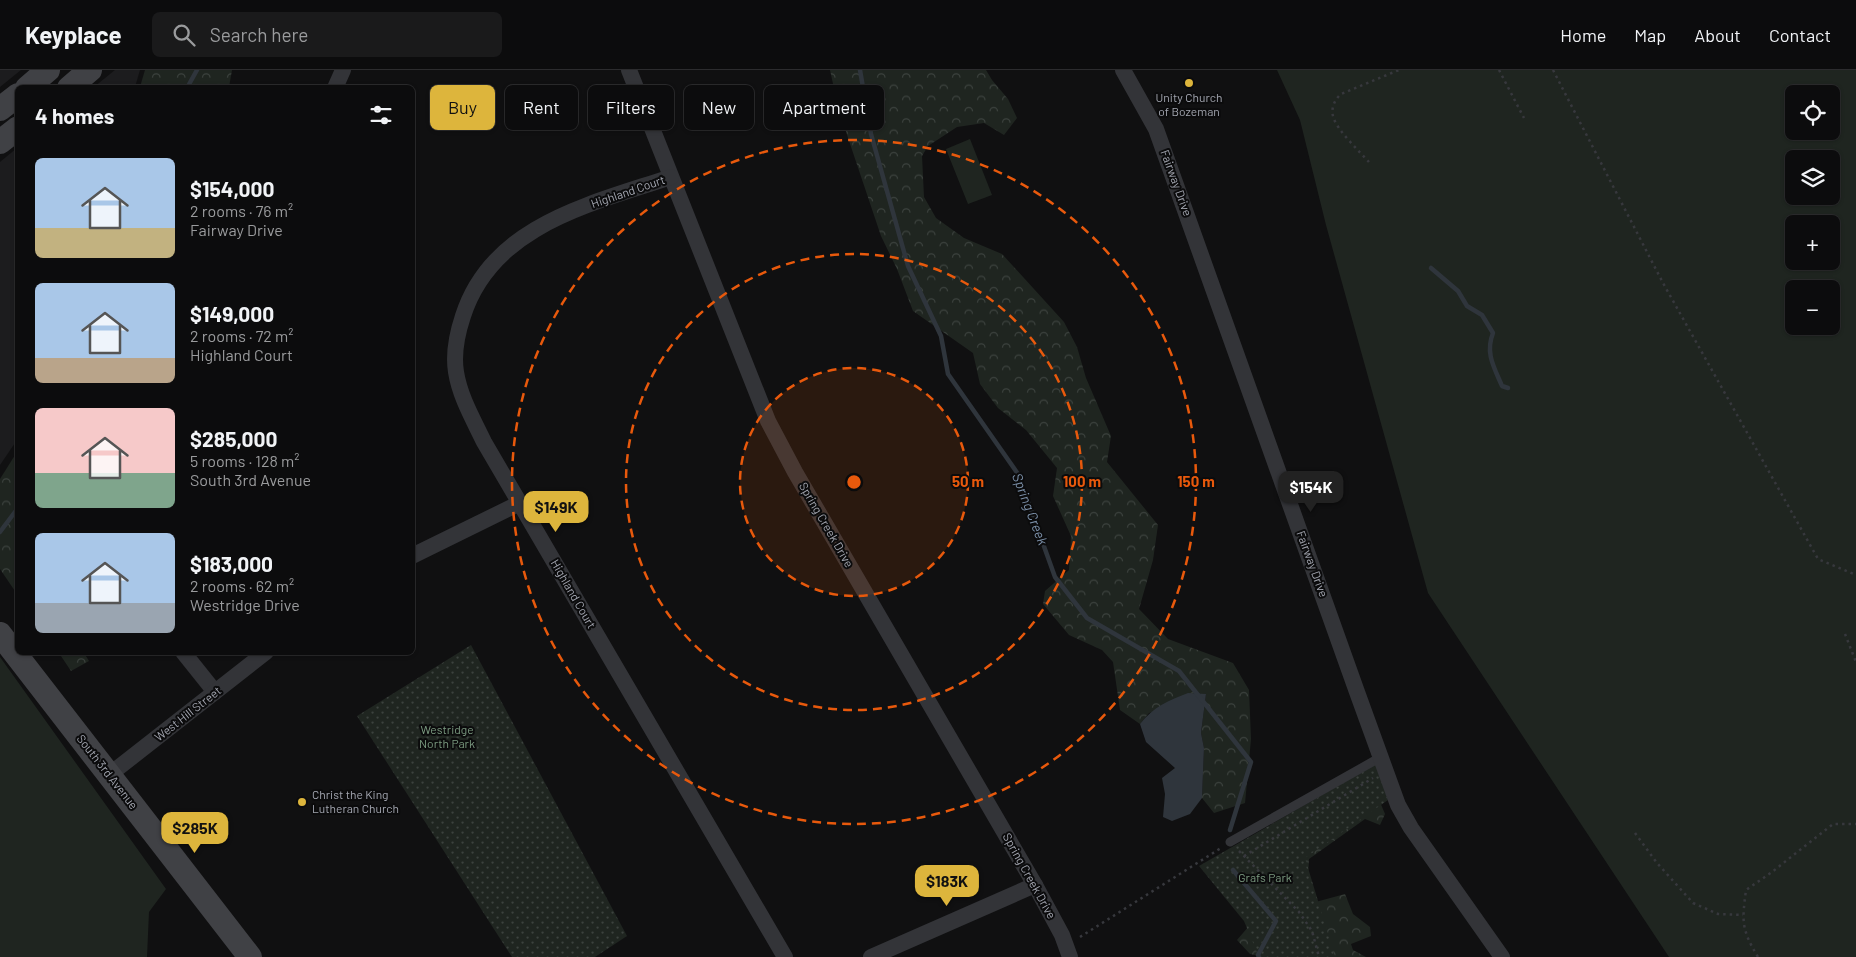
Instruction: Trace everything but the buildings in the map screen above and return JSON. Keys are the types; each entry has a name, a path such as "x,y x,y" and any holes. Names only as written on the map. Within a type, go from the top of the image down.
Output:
{"main road":[{"path":"30,85 48,70"},
{"path":"72,85 90,70"},
{"path":"0,109 15,97"},
{"path":"0,142 15,130"},
{"name":"South 3rd Avenue","path":"0,634 15,653"},
{"name":"South 3rd Avenue","path":"16,655 250,957"}],"street":[{"path":"336,85 343,70"},
{"name":"Spring Creek Drive","path":"629,70 768,421 795,472 1035,885 1062,935 1068,952"},
{"name":"Fairway Drive","path":"1123,70 1156,129 1398,805 1411,828 1502,957"},
{"name":"Highland Court","path":"671,177 586,206 531,231 519,239 495,259 484,272 471,295 460,325 454,355 459,386 464,402 484,442 785,957"},
{"path":"415,555 520,503"},
{"path":"185,655 215,692"},
{"name":"West Hill Street","path":"109,775 262,655"},
{"path":"871,957 1035,885"}],"lane":[{"path":"1230,842 1383,764"}],"path":[{"path":"1369,162 1334,120 1332,110 1341,94 1399,70"},
{"path":"1498,70 1524,118"},
{"path":"1553,70 1663,283 1818,559 1856,575"},
{"path":"1845,634 1856,662"},
{"path":"1244,856 1383,764"},
{"path":"1758,957 1746,938 1743,915 1746,890 1833,824 1856,824"},
{"path":"1635,833 1657,862 1693,903 1718,914 1743,915"},
{"path":"1068,952 1230,842 1299,912 1312,931 1319,957"}],"shaded area":[{"path":"0,70 21,70 0,87"},
{"path":"115,70 140,70 136,85 96,85"},
{"path":"15,150 15,443 0,465 0,162"},
{"path":"1188,693 1206,694 1201,733 1204,748 1202,798 1190,814 1172,821 1163,817 1165,794 1162,778 1175,768 1146,742 1140,724 1150,713 1162,705"}],"green space":[{"path":"145,70 232,70 229,85 141,85"},
{"path":"830,70 986,70 1008,99 1017,118 1004,135 984,123 957,127 928,146 922,156 924,197 936,218 964,238 1002,254 1064,322 1077,347 1086,378 1111,436 1107,462 1158,525 1153,560 1139,609 1168,639 1233,663 1249,690 1251,739 1245,803 1214,813 1202,798 1204,748 1201,733 1206,694 1149,713 1140,724 1120,710 1113,662 1102,650 1069,635 1043,604 1045,591 1069,570 1071,536 1053,496 1057,468 1026,430 998,408 980,384 973,353 913,311 897,269 881,236 845,130 884,130 884,85 833,85"},
{"path":"1277,70 1856,70 1856,957 1669,957 1428,593 1326,225 1300,120"},
{"path":"970,139 992,195 968,204 946,149"},
{"path":"15,455 15,591 0,569 0,479"},
{"name":"Westridge North Park","path":"471,645 627,936 595,957 512,957 357,716"},
{"path":"60,655 85,655 89,661 71,671"},
{"path":"0,657 166,889 149,912 147,957 0,957"},
{"name":"Grafs Park","path":"1376,764 1388,800 1305,858 1335,957 1259,957 1244,921 1199,866"},
{"name":"Grafs Park","path":"1377,795 1385,814 1380,825 1365,819 1309,859 1307,897 1312,903 1345,894 1353,914 1370,927 1371,936 1351,944 1353,950 1366,957 1264,957 1250,954 1237,940 1255,919 1246,849"}],"waterway":[{"path":"189,85 197,70"},
{"name":"Spring Creek","path":"860,70 871,134 908,266 941,336 948,374 1018,474 1055,577 1087,618 1179,671 1251,762 1230,830"},
{"path":"1431,268 1458,291 1467,306 1482,315 1493,333 1490,354 1494,366 1502,386 1508,388"},
{"path":"0,532 15,512"},
{"name":"Spring Creek","path":"1233,870 1276,921 1258,955 1259,957"}],"place":[{"name":"Unity Church of Bozeman","path":"1189,83"},
{"name":"Christ the King Lutheran Church","path":"302,802"}]}
